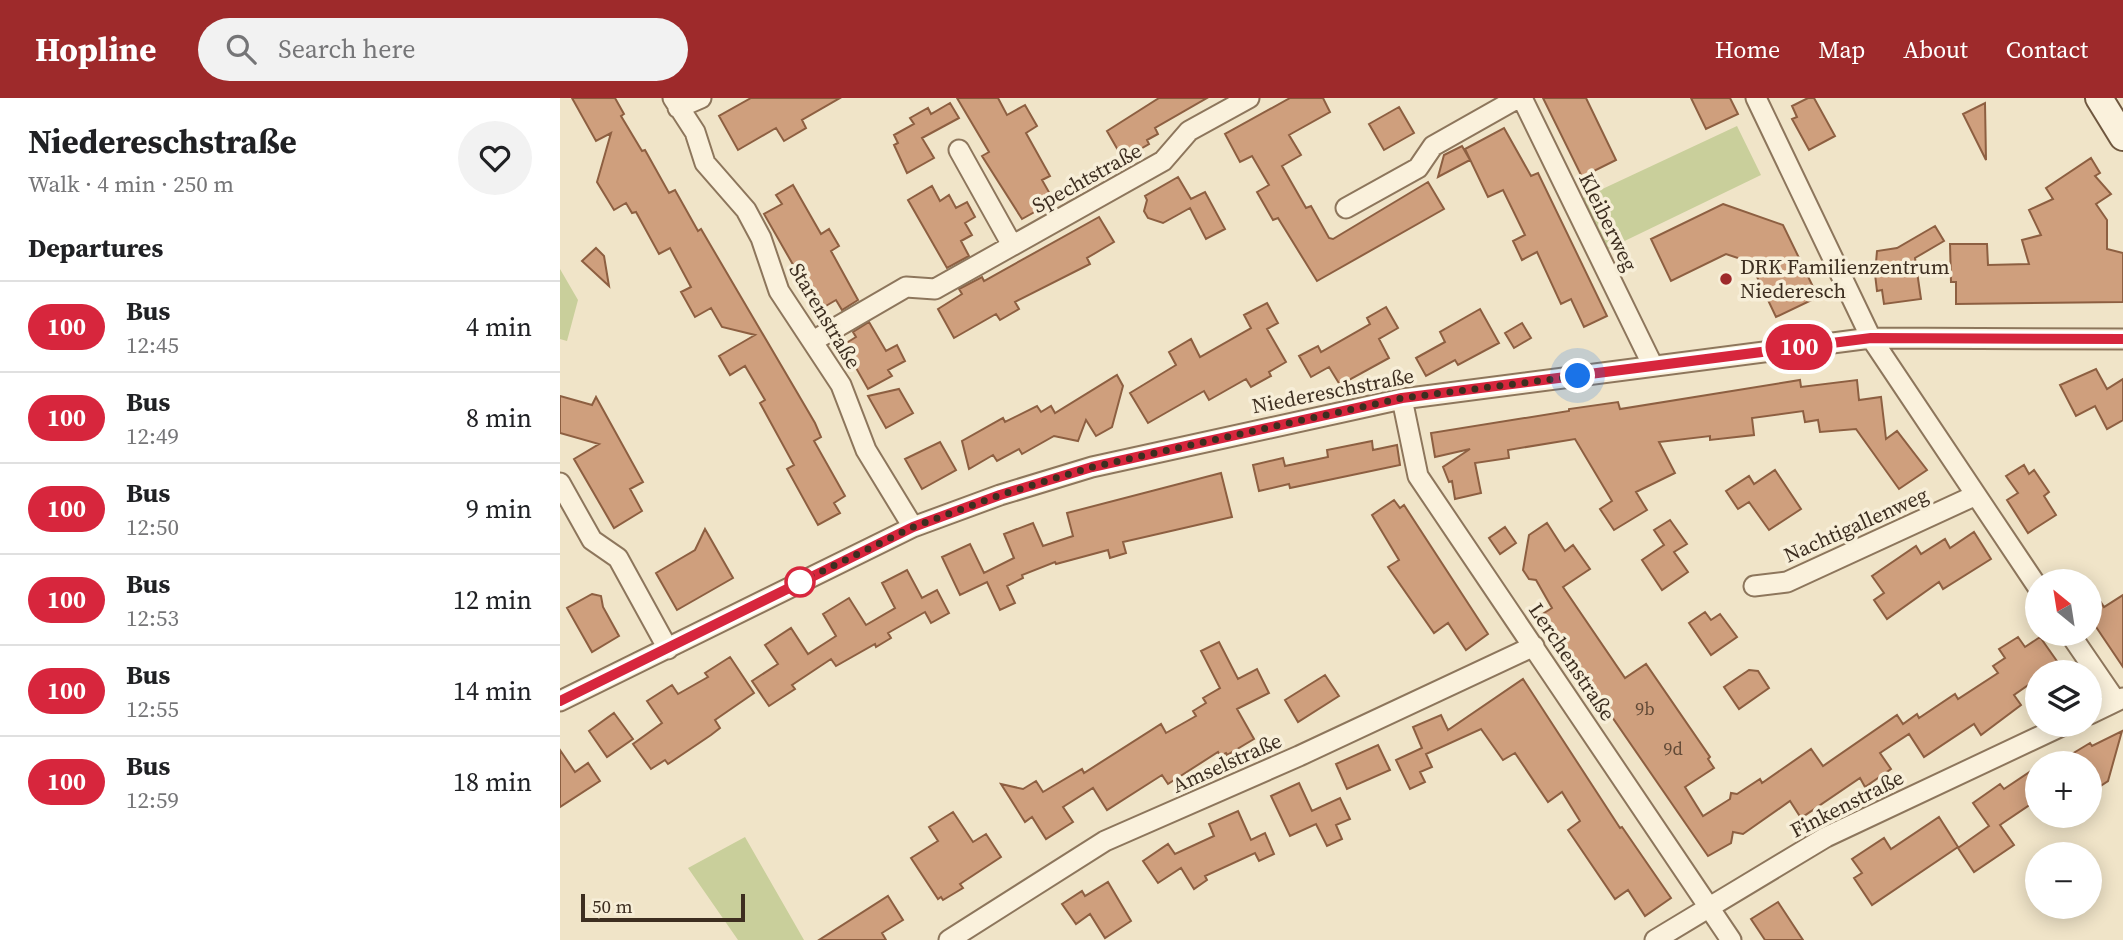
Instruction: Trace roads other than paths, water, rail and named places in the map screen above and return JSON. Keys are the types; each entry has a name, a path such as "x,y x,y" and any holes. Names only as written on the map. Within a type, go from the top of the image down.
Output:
{"main road":[{"path":"2099,98 2123,137"}],"street":[{"path":"676,103 701,98"},
{"name":"Spechtstraße","path":"813,341 906,288 935,289 1163,161 1189,131 1249,98"},
{"name":"Kleiberweg","path":"1346,208 1418,168 1433,146 1520,98 1653,366"},
{"path":"1756,98 1871,338 2025,569"},
{"name":"Starenstraße","path":"676,103 695,132 705,163 746,210 761,238 779,291 841,385 866,450 913,527"},
{"path":"959,150 1012,245"},
{"name":"Niedereschstraße","path":"560,701 913,527 1000,495 1092,467 1402,398 1871,338 2123,339"},
{"name":"Lerchenstraße","path":"1402,398 1418,476 1731,940"},
{"path":"560,483 592,540 618,558 668,649"},
{"name":"Nachtigallenweg","path":"1754,586 1787,582 1974,496"},
{"name":"Amselstraße","path":"948,940 1105,841 1299,756 1534,646"},
{"path":"2079,646 2120,699 2102,708"},
{"name":"Finkenstraße","path":"1655,940 1826,837 2038,737"}],"place":[{"name":"DRK Familienzentrum Niederesch","path":"1726,279"}]}
